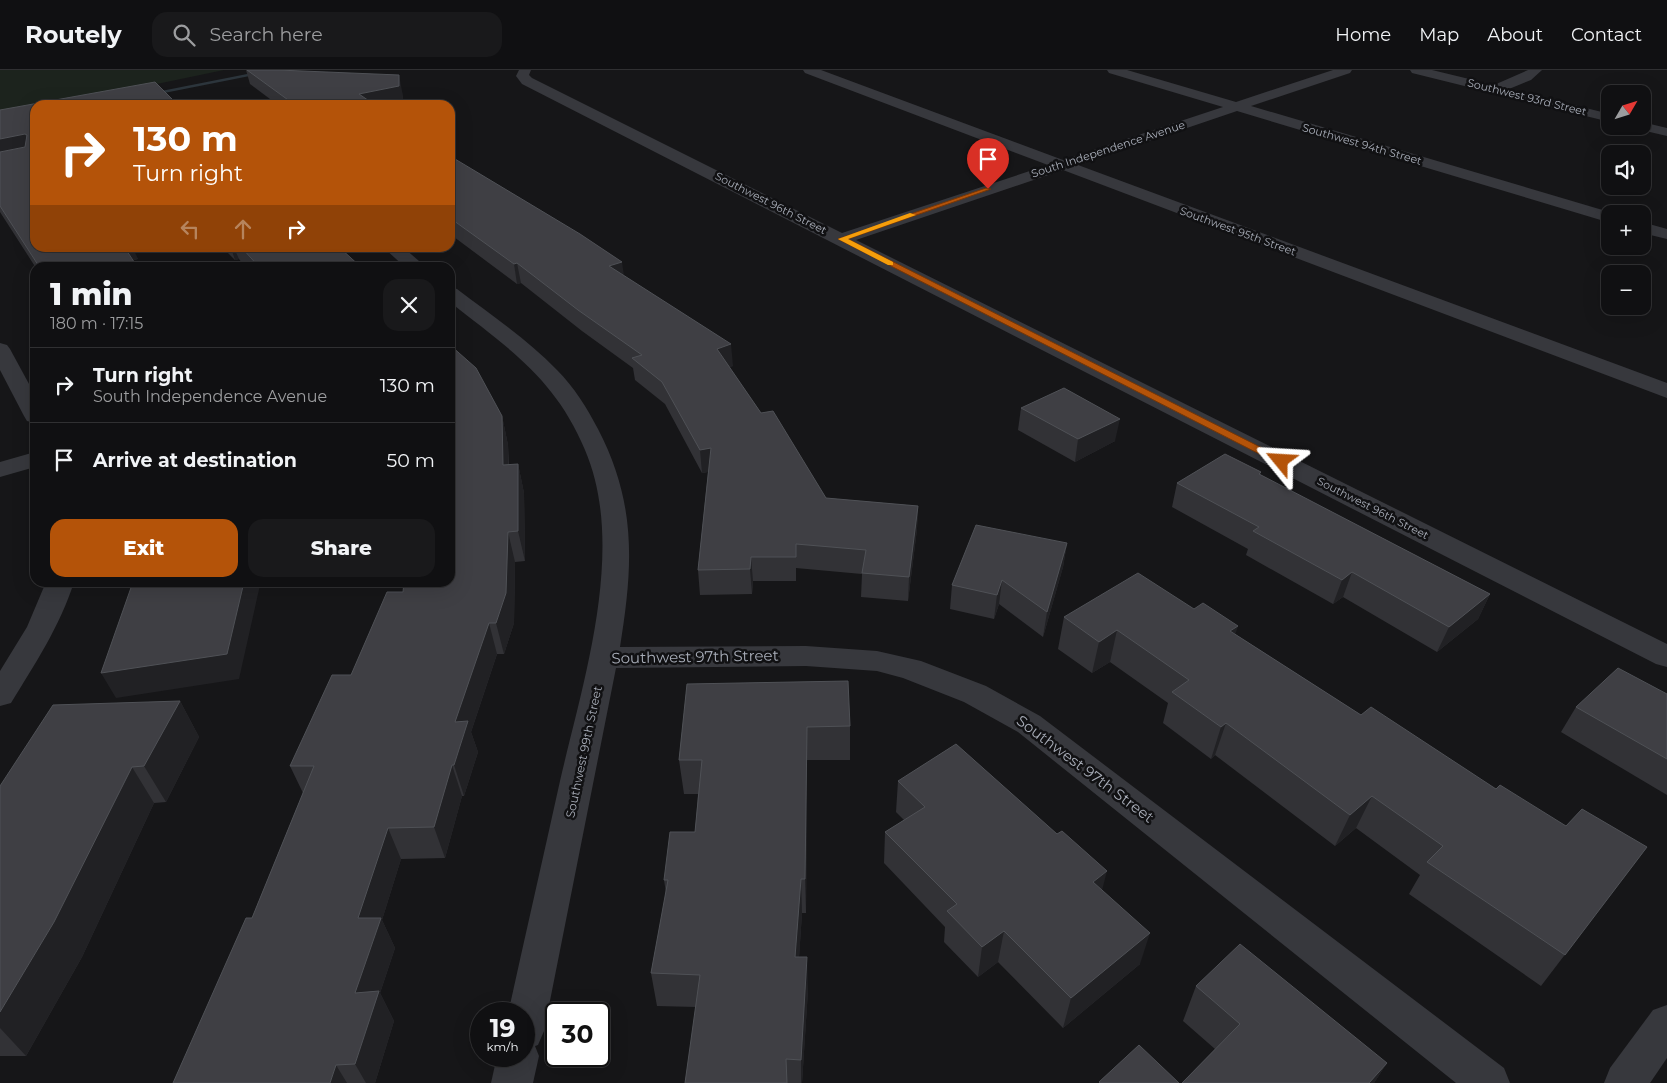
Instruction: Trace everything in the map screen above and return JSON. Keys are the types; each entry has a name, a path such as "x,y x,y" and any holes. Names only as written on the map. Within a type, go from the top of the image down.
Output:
{"street":[{"name":"Southwest 95th Street","path":"809,70 1667,391"},
{"name":"Southwest 94th Street","path":"1113,70 1601,214"},
{"name":"South Independence Avenue","path":"842,239 1346,70"},
{"name":"Southwest 93rd Street","path":"1416,70 1601,116"},
{"path":"1495,90 1526,77 1536,70"},
{"name":"Southwest 96th Street","path":"524,71 522,76 527,81 1667,657"},
{"path":"1651,128 1667,132"},
{"path":"1651,230 1667,234"},
{"path":"398,252 410,262"},
{"name":"Southwest 99th Street","path":"455,297 530,357 550,376 575,408 602,460 610,488 617,534 614,600 530,1002"},
{"path":"0,348 30,406"},
{"path":"0,470 30,461"},
{"path":"0,695 44,623 58,587"},
{"name":"Southwest 97th Street","path":"603,658 806,656 877,661 910,669 976,694 1029,724 1489,1083"},
{"path":"1625,1083 1667,1024"},
{"path":"512,1083 516,1067"}],"shaded area":[{"path":"0,70 224,70 80,100 30,100 30,107 0,116"}],"building":[{"path":"247,70 399,75 399,86 359,94 368,100 288,100"},
{"path":"155,82 173,100 55,100"},
{"path":"30,105 30,252 128,252 134,262 36,262 0,206 0,152 25,147 27,135 0,139 0,110"},
{"path":"455,159 580,234 622,262 609,266 731,344 717,349 761,413 773,411 826,498 918,506 909,577 862,573 866,550 796,544 796,557 751,557 750,569 698,570 711,448 700,450 662,382 632,358 642,355 578,310 517,263 514,264 455,222"},
{"path":"246,252 344,252 355,262 255,262"},
{"path":"455,349 476,368 502,416 503,465 518,464 518,531 508,532 506,593 496,623 489,623 455,722 468,721 454,765 452,765 434,827 388,828 358,918 381,918 355,993 379,991 355,1064 336,1065 330,1083 173,1083 246,918 252,918 314,766 290,766 332,675 351,675 387,592 403,592 404,587 455,587"},
{"path":"1064,388 1120,419 1078,439 1021,408"},
{"path":"1225,454 1261,472 1259,474 1490,594 1449,627 1352,572 1342,580 1253,531 1259,527 1177,483"},
{"path":"976,525 1067,543 1047,612 1002,580 997,595 952,585"},
{"path":"1138,573 1194,609 1203,603 1238,626 1230,631 1361,715 1371,707 1496,789 1500,785 1566,826 1582,809 1647,847 1565,955 1427,862 1443,846 1372,796 1350,815 1226,723 1221,727 1172,692 1189,680 1117,630 1099,642 1064,617"},
{"path":"131,587 243,587 227,654 101,673"},
{"path":"1618,668 1667,694 1667,759 1576,707"},
{"path":"848,681 850,726 807,727 805,879 801,879 795,957 807,957 801,1060 786,1059 787,1083 685,1083 700,975 651,973 668,880 664,880 670,832 695,832 702,760 679,760 687,684"},
{"path":"180,701 144,766 132,767 54,922 0,1012 0,786 53,705"},
{"path":"956,744 1057,834 1062,831 1107,871 1093,882 1150,933 1071,998 1004,931 982,947 947,911 957,904 885,832 925,807 898,781"},
{"path":"1240,944 1387,1063 1369,1083 1182,1083 1240,1024 1196,986"},
{"path":"1139,1045 1179,1083 1099,1082"}],"waterway":[{"path":"149,94 277,70"}],"slow traffic":[{"path":"890,263 842,239 913,215"}],"route":[{"path":"988,189 842,239 1281,461"}]}
